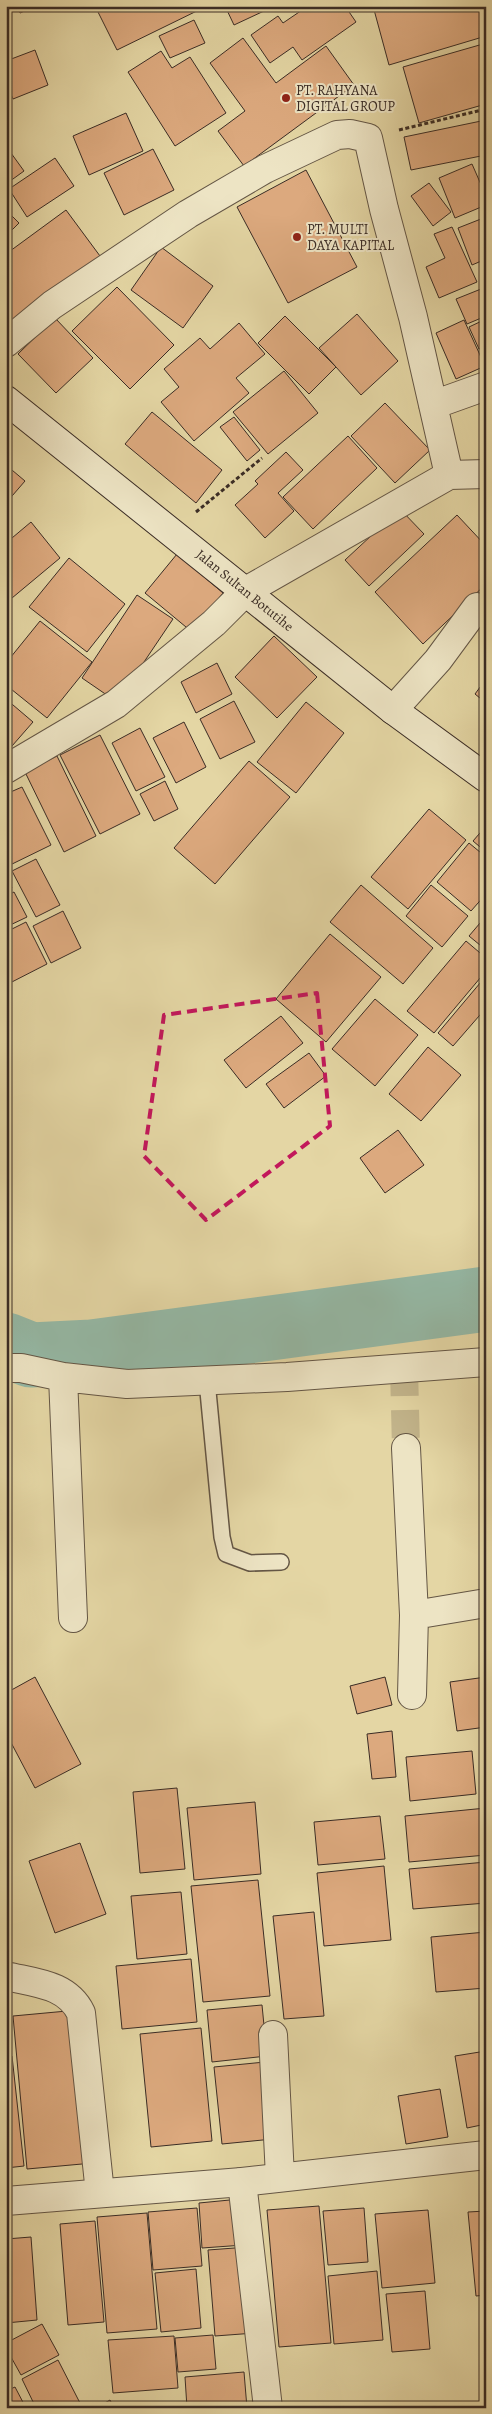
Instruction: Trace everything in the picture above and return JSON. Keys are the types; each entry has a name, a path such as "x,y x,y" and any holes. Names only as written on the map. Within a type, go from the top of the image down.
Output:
{"street":[{"path":"6,343 52,305 188,214 265,169 337,135 350,134 368,138 384,208 414,317 449,475"},
{"path":"433,405 486,386"},
{"name":"Jalan Sultan Botutihe","path":"6,400 393,710 486,778"},
{"path":"6,769 116,704 214,623 246,591 449,475 486,474"},
{"path":"393,710 438,660 477,607"},
{"path":"6,1368 21,1368 63,1377 126,1384 208,1381 486,1362"},
{"path":"63,1377 73,1618"},
{"path":"406,1448 414,1615 412,1695"},
{"path":"414,1615 486,1603"},
{"path":"6,1976 65,1992 76,2001 81,2013 100,2193"},
{"path":"273,2035 280,2177"},
{"path":"6,2202 242,2182 486,2155"},
{"path":"242,2182 268,2408"}],"lane":[{"path":"208,1381 222,1537 226,1554 250,1562 281,1562"}],"path":[{"path":"368,138 486,109"},
{"path":"173,532 262,458"}],"highlighted area":[{"path":"317,993 330,1126 206,1220 144,1156 164,1015"}],"building":[{"path":"17,6 36,6 20,13"},
{"path":"95,6 207,6 117,50"},
{"path":"225,6 262,6 264,11 234,25"},
{"path":"308,6 345,6 356,22 302,60 293,47 270,63 251,35 278,16 283,23"},
{"path":"373,6 486,6 486,36 389,65"},
{"path":"194,20 205,43 170,58 159,36"},
{"name":"PT. RAHYANA DIGITAL GROUP","path":"243,38 276,83 326,46 354,85 244,166 218,131 245,111 210,63"},
{"path":"483,44 486,54 486,104 419,123 403,67"},
{"path":"35,50 48,85 13,99 6,82 6,61"},
{"path":"161,51 172,68 190,57 226,113 175,146 128,72"},
{"path":"126,113 143,151 89,175 73,136"},
{"path":"486,120 486,155 411,170 404,137"},
{"path":"153,149 174,190 124,215 104,173"},
{"path":"11,153 24,171 6,184 6,156"},
{"path":"55,158 74,186 27,217 9,189"},
{"path":"486,163 486,180 481,164"},
{"path":"472,164 486,196 486,205 455,218 439,178"},
{"name":"PT. MULTI DAYA KAPITAL","path":"306,170 357,267 288,303 237,207"},
{"path":"429,183 451,212 433,226 411,196"},
{"path":"6,210 19,223 6,236"},
{"path":"66,210 100,256 6,325 6,254"},
{"path":"486,217 486,259 472,265 458,228"},
{"path":"452,227 477,282 439,298 426,267 445,258 434,234"},
{"path":"161,247 213,286 183,328 131,290"},
{"path":"117,287 174,345 130,389 72,331"},
{"path":"486,287 486,316 467,324 456,299"},
{"path":"357,314 398,361 361,395 319,348"},
{"path":"285,316 336,367 309,394 258,343"},
{"path":"55,318 93,358 56,393 18,354"},
{"path":"486,319 486,346 479,349 469,327"},
{"path":"464,320 485,366 456,379 436,333"},
{"path":"239,323 265,354 236,378 249,393 194,441 161,402 179,387 164,369 200,338 210,349"},
{"path":"284,371 318,413 268,454 233,412"},
{"path":"385,403 430,450 395,483 351,436"},
{"path":"152,412 222,470 196,503 125,444"},
{"path":"234,417 260,450 247,461 220,427"},
{"path":"348,436 377,468 313,529 283,497"},
{"path":"286,452 303,470 278,493 294,511 265,538 235,505 258,484 255,481"},
{"path":"6,465 25,481 6,503"},
{"path":"400,509 424,534 369,586 345,560"},
{"path":"457,515 486,546 486,584 423,644 375,592"},
{"path":"31,522 60,558 6,603 6,543"},
{"path":"177,554 223,593 192,632 145,593"},
{"path":"69,558 125,604 87,652 29,607"},
{"path":"137,595 173,619 117,702 82,678"},
{"path":"40,621 92,662 47,718 6,685 6,663"},
{"path":"274,636 317,677 277,718 235,677"},
{"path":"217,663 232,694 196,713 181,682"},
{"path":"486,679 486,703 475,694"},
{"path":"6,699 33,722 12,746 6,740"},
{"path":"234,701 255,742 220,759 200,719"},
{"path":"306,702 344,733 296,793 257,762"},
{"path":"184,722 206,767 176,783 153,738"},
{"path":"140,728 165,777 136,791 112,743"},
{"path":"100,735 140,814 100,834 60,755"},
{"path":"57,756 96,836 64,852 25,772"},
{"path":"249,761 290,797 215,884 174,848"},
{"path":"165,781 178,809 154,821 140,794"},
{"path":"22,787 51,845 8,866 6,794"},
{"path":"429,809 466,840 408,909 371,877"},
{"path":"486,826 486,852 473,841"},
{"path":"469,843 486,857 486,894 471,911 437,882"},
{"path":"36,859 60,905 36,917 12,871"},
{"path":"6,876 12,888 6,891"},
{"path":"361,885 433,948 403,984 330,922"},
{"path":"431,885 468,916 442,947 406,916"},
{"path":"14,892 27,917 6,927 6,896"},
{"path":"63,911 81,948 51,963 33,926"},
{"path":"486,916 486,950 469,936"},
{"path":"26,922 47,964 6,985 6,932"},
{"path":"330,934 381,977 326,1042 276,999"},
{"path":"466,941 486,958 486,971 434,1033 407,1011"},
{"path":"486,976 486,1008 453,1046 438,1033"},
{"path":"375,999 418,1035 375,1086 332,1049"},
{"path":"281,1016 303,1043 246,1088 224,1060"},
{"path":"428,1047 461,1075 421,1121 389,1094"},
{"path":"309,1053 326,1076 284,1108 266,1084"},
{"path":"398,1130 424,1165 385,1193 360,1158"},
{"path":"35,1677 81,1764 35,1788 6,1733 6,1693"},
{"path":"385,1677 392,1705 357,1714 350,1686"},
{"path":"486,1677 486,1727 457,1731 450,1682"},
{"path":"392,1731 396,1777 372,1779 367,1734"},
{"path":"472,1751 476,1794 410,1801 406,1757"},
{"path":"177,1788 185,1869 140,1873 133,1792"},
{"path":"255,1802 261,1874 194,1880 187,1808"},
{"path":"486,1808 486,1855 409,1862 405,1816"},
{"path":"380,1816 385,1859 318,1865 314,1822"},
{"path":"80,1843 106,1914 55,1933 29,1861"},
{"path":"486,1862 486,1903 413,1909 409,1869"},
{"path":"384,1866 391,1940 324,1946 317,1873"},
{"path":"258,1880 270,1996 203,2002 191,1886"},
{"path":"181,1892 187,1954 137,1959 131,1896"},
{"path":"314,1912 324,2016 284,2019 273,1916"},
{"path":"486,1932 486,1988 436,1992 431,1937"},
{"path":"191,1959 197,2022 122,2029 116,1966"},
{"path":"262,2005 267,2056 212,2062 207,2010"},
{"path":"78,2010 93,2163 27,2169 13,2016"},
{"path":"201,2028 212,2141 151,2147 140,2034"},
{"path":"486,2051 486,2124 467,2128 455,2056"},
{"path":"6,2056 12,2056 24,2166 6,2168"},
{"path":"265,2062 273,2139 222,2144 214,2067"},
{"path":"440,2089 448,2137 406,2144 398,2096"},
{"path":"240,2199 244,2245 202,2248 199,2203"},
{"path":"319,2206 331,2343 279,2347 267,2210"},
{"path":"197,2208 202,2266 153,2270 148,2212"},
{"path":"364,2208 368,2262 328,2265 323,2211"},
{"path":"428,2210 435,2283 382,2288 375,2214"},
{"path":"486,2211 486,2295 476,2296 468,2212"},
{"path":"147,2213 157,2329 107,2333 97,2217"},
{"path":"95,2221 104,2322 68,2325 60,2224"},
{"path":"31,2237 37,2320 6,2323 6,2239"},
{"path":"248,2247 255,2333 215,2336 208,2250"},
{"path":"196,2269 201,2328 161,2332 155,2273"},
{"path":"377,2271 383,2340 334,2344 328,2276"},
{"path":"425,2291 430,2349 392,2352 386,2294"},
{"path":"42,2324 59,2355 21,2375 6,2348 6,2343"},
{"path":"213,2335 216,2369 178,2372 175,2338"},
{"path":"174,2336 178,2388 113,2393 108,2340"},
{"path":"58,2360 80,2403 70,2408 36,2408 22,2379"},
{"path":"244,2372 247,2408 187,2408 185,2377"},
{"path":"15,2387 26,2408 6,2408 6,2391"},
{"path":"110,2400 114,2408 96,2408"}],"waterway":[{"path":"6,1345 31,1355 92,1352 486,1299"}],"tunnel":[{"path":"404,1368 406,1448"}],"place":[{"name":"PT. RAHYANA DIGITAL GROUP","path":"286,98"},
{"name":"PT. MULTI DAYA KAPITAL","path":"297,237"}]}
